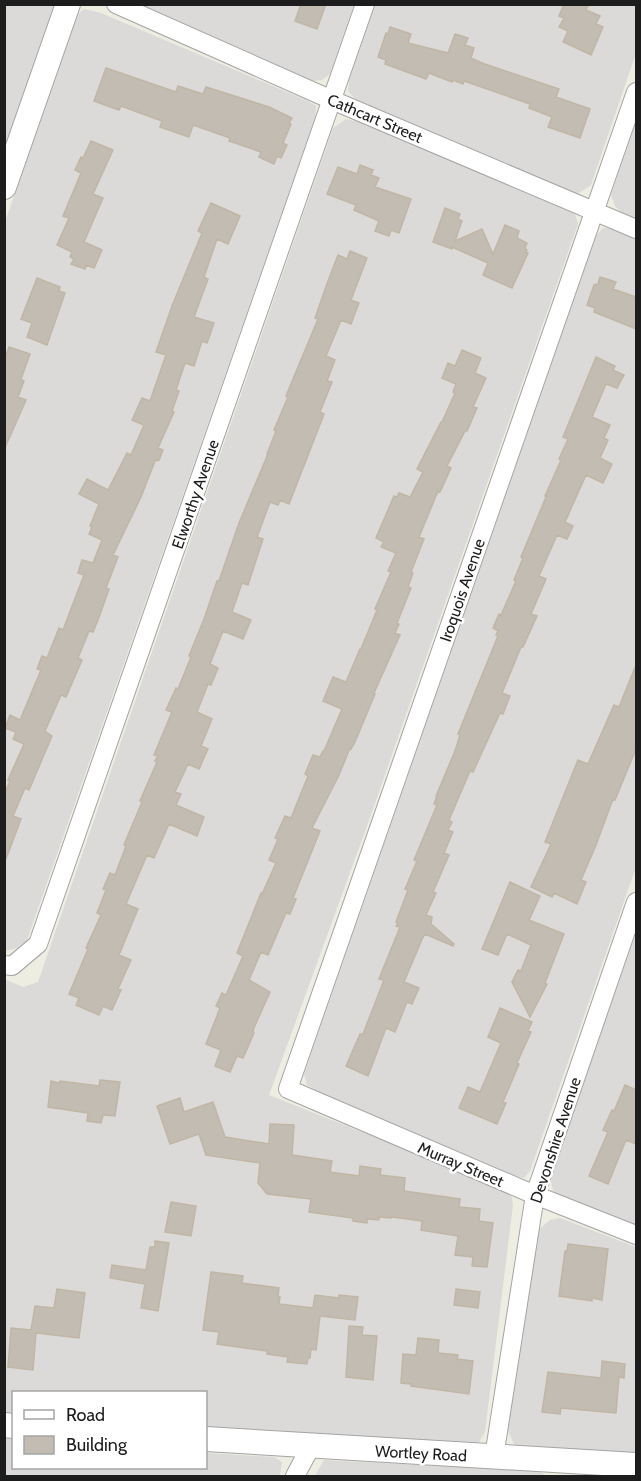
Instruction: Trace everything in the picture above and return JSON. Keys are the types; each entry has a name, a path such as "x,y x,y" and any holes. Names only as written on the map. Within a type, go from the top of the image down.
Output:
{"street":[{"path":"4,187 68,4"},
{"name":"Cathcart Street","path":"116,4 332,100 636,228"},
{"name":"Elworthy Avenue","path":"4,964 12,966 38,944 365,4"},
{"name":"Iroquois Avenue","path":"288,1089 636,92"},
{"name":"Devonshire Avenue","path":"494,1457 535,1195 636,902"},
{"name":"Murray Street","path":"288,1089 535,1195 636,1235"},
{"name":"Wortley Road","path":"207,1439 494,1457 572,1469 636,1466"},
{"path":"295,1476 311,1446"}],"shaded area":[{"path":"5,5 56,5 5,150"},
{"path":"140,5 354,5 330,74 322,80 313,81"},
{"path":"375,5 636,5 636,53 591,185 577,194 356,100 348,91 349,80"},
{"path":"84,9 101,13 306,100 316,106 315,118 27,940 17,948 5,951 5,222 76,16"},
{"path":"346,119 360,122 570,209 575,214 578,224 367,826 269,1095 511,1193 513,1205 485,1432 479,1442 470,1446 207,1428 207,1391 12,1391 12,1415 5,1414 4,979 23,987 38,982 333,128"},
{"path":"636,122 636,219 622,213 615,206 611,195"},
{"path":"603,228 612,228 636,238 636,867 530,1171 524,1178 512,1175 317,1091 307,1085 304,1074 596,236"},
{"path":"636,934 636,1229 554,1194 551,1182 553,1168"},
{"path":"560,1218 636,1247 636,1457 531,1450 514,1444 508,1431 531,1259 537,1231 550,1220"},
{"path":"4,1439 12,1439 12,1469 207,1469 207,1453 274,1457 282,1462 280,1476 5,1476"},
{"path":"324,1460 539,1471 546,1476 315,1476"}],"building":[{"path":"301,4 326,4 317,29 295,21"},
{"path":"564,4 589,4 586,10 600,16 596,24 603,27 591,55 563,42 568,31 559,27 564,18 559,16"},
{"path":"390,27 411,34 408,43 448,53 455,34 468,38 465,45 474,48 471,58 559,89 556,97 590,109 580,138 548,127 552,117 529,108 530,104 464,81 463,84 453,80 452,82 429,73 426,79 385,64 386,60 378,57"},
{"path":"106,68 176,92 178,86 203,94 206,87 269,107 292,118 283,143 287,145 281,158 277,156 274,164 259,157 261,152 193,125 189,137 160,127 162,121 121,106 119,110 94,101"},
{"path":"91,141 113,150 93,194 103,198 84,242 102,250 94,268 86,265 85,269 71,264 74,259 70,257 72,252 57,245 69,218 63,216 81,173 75,170"},
{"path":"360,165 373,170 371,175 379,178 375,187 411,199 399,233 391,230 389,236 375,231 379,221 354,210 356,205 327,194 338,167 357,174"},
{"path":"211,203 240,216 228,244 217,239 204,277 208,279 194,317 214,323 207,343 202,341 194,366 185,363 176,390 179,391 172,411 174,412 158,448 163,450 159,460 155,461 141,497 113,555 118,557 106,588 109,589 93,632 89,631 78,658 82,660 66,697 61,695 45,731 52,736 29,790 25,788 13,816 21,819 6,859 4,858 4,795 24,744 13,739 16,732 5,728 10,715 20,720 41,670 37,669 42,656 47,658 59,628 63,630 84,575 78,573 82,560 93,563 102,540 89,534 99,504 79,494 87,479 108,490 127,453 131,455 144,425 132,420 142,398 150,401 166,355 156,352 202,233 198,231"},
{"path":"445,208 460,214 458,219 462,221 455,241 482,229 493,254 505,225 519,231 517,238 527,243 525,248 528,253 512,288 483,275 488,263 452,247 452,249 433,242"},
{"path":"350,251 367,258 351,300 359,303 351,324 341,320 326,356 335,360 327,381 332,382 320,412 324,414 289,504 280,500 278,505 270,502 257,537 263,539 248,585 242,583 232,612 251,620 243,639 223,631 210,664 218,668 211,685 208,684 197,712 212,719 201,746 208,749 199,769 188,764 175,792 181,794 176,805 204,817 197,836 169,824 154,858 147,855 126,904 138,909 119,955 131,960 118,989 121,990 112,1010 103,1006 99,1015 76,1005 79,998 69,994 101,915 97,913 106,890 103,889 110,873 115,875 126,846 124,845 142,802 140,801 157,762 155,761 158,756 154,755 172,712 166,710 176,688 178,689 191,657 189,656 239,523 268,454 276,431 274,430 288,397 286,396 318,319 315,318 338,255 347,259"},
{"path":"600,277 616,282 613,289 636,297 636,329 594,312 595,308 587,305 594,285 598,284"},
{"path":"37,278 60,287 59,291 65,293 47,345 27,337 32,323 21,319"},
{"path":"9,347 30,354 21,379 24,381 18,397 26,400 4,450 4,361"},
{"path":"462,350 481,358 475,373 486,378 473,407 477,408 447,466 451,468 440,492 438,491 419,537 424,539 411,572 413,573 408,587 411,588 395,633 400,635 355,742 312,828 320,831 293,898 296,899 290,914 286,913 268,955 261,952 249,980 270,992 243,1058 237,1056 230,1072 215,1066 221,1050 206,1044 220,1008 216,1006 222,993 226,995 243,956 237,953 261,893 276,863 269,860 278,839 275,838 285,816 291,818 308,776 305,774 313,755 320,757 324,751 342,709 323,701 333,677 346,682 391,572 388,571 396,553 381,547 384,542 376,538 394,496 397,497 399,493 410,497 423,472 417,469 455,393 453,392 456,384 442,378 448,363 455,366"},
{"path":"596,357 615,366 613,370 624,375 617,388 606,384 592,417 610,425 604,438 608,440 600,458 612,464 603,483 586,475 565,522 573,526 567,539 557,535 539,576 546,579 531,614 537,616 502,693 510,696 473,772 470,771 449,820 452,822 448,830 453,832 444,853 449,855 426,915 432,917 431,924 454,944 453,946 425,934 423,937 404,982 419,988 412,1004 407,1002 395,1032 386,1028 368,1076 346,1066 360,1034 363,1034 384,980 379,979 400,927 396,926 398,923 396,922 408,890 405,889 417,861 414,860 437,805 434,804 436,796 455,751 460,735 458,734 498,636 496,635 498,631 493,628 516,581 514,580 523,558 521,557 568,439 563,437"},
{"path":"636,665 636,749 615,800 613,799 581,880 586,882 577,904 554,893 552,897 531,887 551,844 545,842 578,760 588,764 614,705 619,707"},
{"path":"510,882 540,896 529,920 564,934 545,983 547,984 530,1017 512,982 518,970 521,971 531,945 507,934 498,955 482,949"},
{"path":"500,1008 532,1022 528,1031 531,1032 517,1063 519,1064 503,1102 506,1103 497,1124 459,1108 468,1087 480,1092 501,1043 488,1037"},
{"path":"100,1080 120,1082 115,1116 103,1115 101,1123 87,1121 88,1113 48,1107 51,1081 99,1086"},
{"path":"625,1085 636,1090 636,1144 626,1140 608,1184 589,1176 608,1132 603,1130"},
{"path":"180,1098 184,1112 213,1102 225,1137 269,1144 270,1124 294,1125 292,1155 332,1161 330,1172 359,1176 360,1166 381,1169 380,1175 405,1178 404,1191 460,1199 459,1207 480,1209 479,1221 493,1223 487,1267 472,1266 473,1257 455,1255 458,1236 421,1230 422,1221 379,1217 379,1220 367,1219 367,1223 353,1221 353,1218 309,1212 311,1199 267,1194 258,1183 260,1163 206,1155 199,1134 170,1144 157,1106"},
{"path":"171,1202 196,1206 191,1236 165,1232"},
{"path":"155,1241 169,1243 158,1311 141,1308 145,1284 110,1278 112,1265 146,1270 150,1247 155,1247"},
{"path":"568,1244 608,1249 602,1300 592,1298 592,1301 559,1296"},
{"path":"211,1272 243,1276 242,1283 279,1288 279,1304 313,1308 315,1295 339,1298 339,1295 358,1297 355,1320 320,1316 316,1350 311,1349 307,1364 287,1362 288,1357 267,1354 267,1351 217,1344 219,1332 203,1330"},
{"path":"57,1289 85,1293 79,1338 36,1333 33,1370 8,1367 11,1328 31,1330 35,1306 54,1308"},
{"path":"456,1289 480,1292 478,1308 454,1305"},
{"path":"349,1326 363,1327 362,1335 377,1336 373,1380 346,1377"},
{"path":"418,1338 439,1340 438,1353 458,1355 457,1359 473,1361 469,1394 401,1383 403,1354 416,1355"},
{"path":"602,1361 625,1364 624,1378 619,1377 616,1413 561,1408 560,1414 542,1412 548,1372 601,1378"}]}
